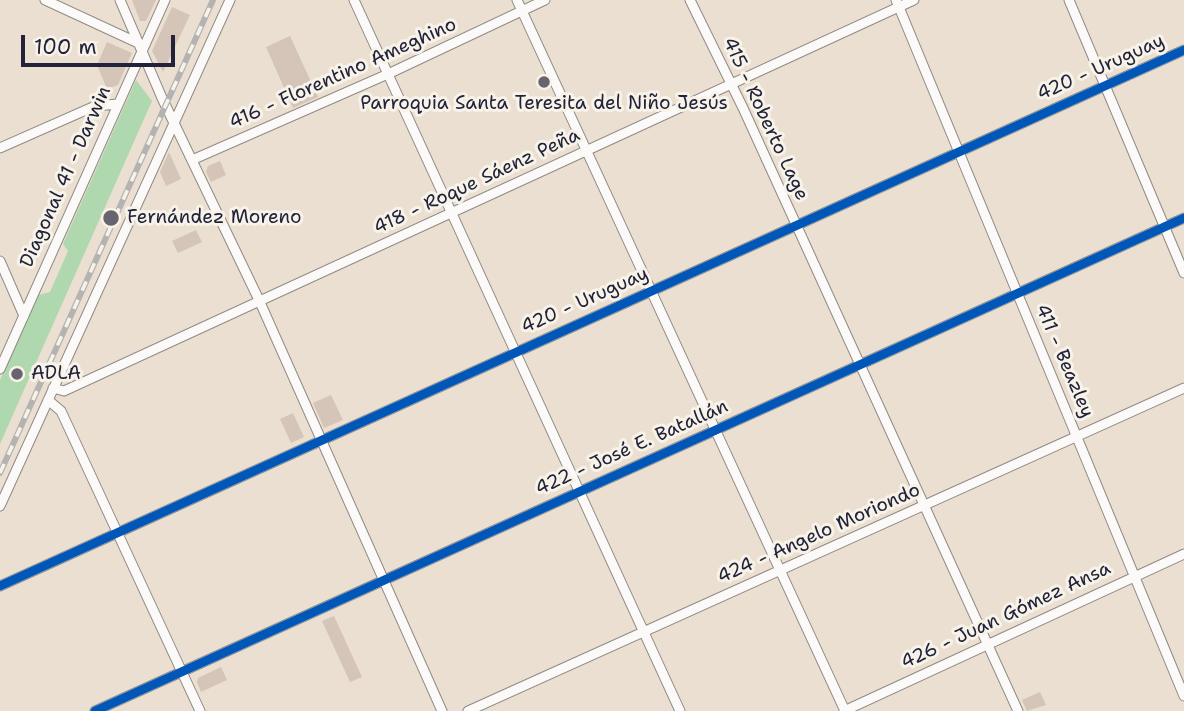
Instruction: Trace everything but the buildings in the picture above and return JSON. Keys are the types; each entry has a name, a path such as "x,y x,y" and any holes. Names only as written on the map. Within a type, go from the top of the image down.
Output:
{"street":[{"path":"45,0 140,47"},
{"path":"120,0 162,98 259,300 442,711"},
{"name":"Diagonal 41 - Darwin","path":"0,369 118,104 140,47 165,0"},
{"path":"0,506 229,0"},
{"path":"354,0 680,711"},
{"path":"517,0 845,711"},
{"name":"416 - Florentino Ameghino","path":"192,160 388,74 545,0"},
{"name":"415 - Roberto Lage","path":"690,0 1018,711"},
{"name":"418 - Roque Sáenz Peña","path":"53,388 64,391 731,86 897,4 915,0"},
{"path":"1069,0 1184,273"},
{"name":"411 - Beazley","path":"897,4 1184,696"},
{"name":"420 - Uruguay","path":"0,586 1184,50"},
{"path":"0,148 95,106 118,104"},
{"name":"422 - José E. Batallán","path":"96,711 1184,218"},
{"path":"0,261 24,316"},
{"name":"424 - Angelo Moriondo","path":"468,711 1184,388"},
{"path":"48,400 61,411 200,711"},
{"name":"426 - Juan Gómez Ansa","path":"845,711 1184,554"}],"green space":[{"path":"136,80 152,101 0,444 0,380 38,295 50,292 68,251 63,244"}],"railway":[{"path":"0,473 213,0"}],"cycle path":[{"path":"0,586 1184,50"},
{"path":"95,711 1184,218"}],"place":[{"name":"Parroquia Santa Teresita del Niño Jesús","path":"544,82"},
{"name":"Fernández Moreno","path":"111,218"},
{"name":"ADLA","path":"17,374"}]}
